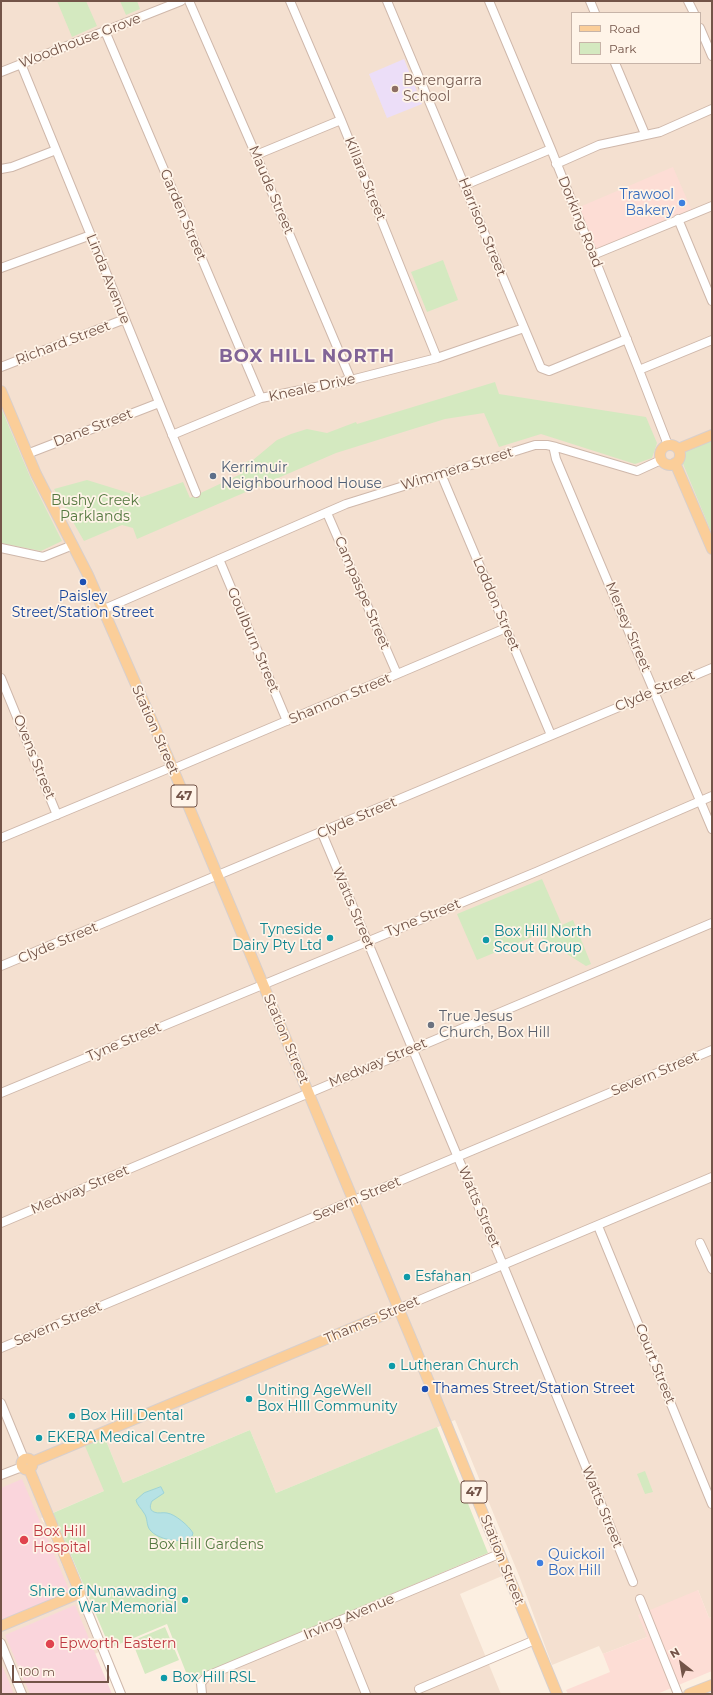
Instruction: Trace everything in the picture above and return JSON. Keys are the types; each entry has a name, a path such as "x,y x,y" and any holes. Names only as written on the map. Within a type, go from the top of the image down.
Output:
{"main road":[{"name":"Station Street","path":"1,391 36,474 88,575 172,768 557,1694"},
{"path":"678,449 712,435"},
{"path":"668,445 672,445 678,449 679,457 675,463 666,464 661,460 660,452 664,446 668,445"},
{"path":"675,463 712,549"},
{"name":"Thames Street","path":"27,1464 398,1309"},
{"path":"1,1626 80,1593 27,1464"},
{"path":"689,1694 712,1684"}],"street":[{"name":"Woodhouse Grove","path":"1,72 181,1"},
{"name":"Maude Street","path":"188,1 256,155 351,380"},
{"name":"Killara Street","path":"290,1 341,120 437,358"},
{"name":"Harrison Street","path":"387,1 541,368 549,371 627,339"},
{"name":"Dorking Road","path":"488,1 550,149 668,445"},
{"path":"590,1 595,12"},
{"path":"688,1 694,12"},
{"path":"701,30 712,56"},
{"name":"Garden Street","path":"105,31 261,398"},
{"name":"Linda Avenue","path":"21,64 196,493"},
{"path":"616,64 645,134"},
{"path":"556,164 599,145 660,132 712,109"},
{"path":"256,155 341,120"},
{"path":"465,185 550,149"},
{"path":"1,169 12,167 56,150"},
{"path":"592,255 678,218 712,206"},
{"path":"678,218 712,301"},
{"path":"1,268 90,235"},
{"name":"Richard Street","path":"1,367 125,320"},
{"name":"Kneale Drive","path":"172,435 261,398 351,380 437,358 524,328"},
{"path":"639,370 712,340"},
{"name":"Dane Street","path":"27,454 159,403"},
{"name":"Wimmera Street","path":"102,610 346,504 535,445 556,447 637,471 661,460"},
{"name":"Mersey Street","path":"556,447 554,450 556,459 712,829"},
{"name":"Loddon Street","path":"442,474 551,735"},
{"name":"Campaspe Street","path":"327,513 397,674"},
{"path":"1,548 43,557 72,545"},
{"name":"Goulburn Street","path":"219,559 287,721"},
{"name":"Shannon Street","path":"1,838 287,721 506,628"},
{"name":"Clyde Street","path":"1,966 322,833 712,668"},
{"name":"Ovens Street","path":"1,678 57,814"},
{"name":"Tyne Street","path":"1,1093 536,872 712,796"},
{"name":"Watts Street","path":"322,833 503,1265 633,1582"},
{"name":"Medway Street","path":"1,1223 308,1092 712,923"},
{"name":"Severn Street","path":"1,1348 458,1158 712,1050"},
{"name":"Thames Street","path":"398,1309 712,1177"},
{"name":"Court Street","path":"598,1226 712,1504"},
{"path":"700,1243 712,1269"},
{"path":"1,1403 27,1464"},
{"name":"Thames Street","path":"1,1476 27,1464"},
{"name":"Irving Avenue","path":"202,1694 201,1682 204,1678 499,1554"},
{"path":"80,1593 121,1694"},
{"path":"640,1599 678,1694"},
{"path":"337,1622 366,1694"},
{"path":"419,1689 535,1640"},
{"path":"1,1643 22,1694"}],"shaded area":[{"path":"1,1 712,1 712,1617 709,1618 698,1590 647,1637 603,1654 599,1646 552,1665 520,1578 455,1420 276,1493 250,1430 123,1483 105,1438 104,1491 41,1518 43,1522 47,1523 47,1530 99,1652 95,1654 111,1694 1,1694"},
{"name":"Berengarra School","path":"404,59 422,104 387,118 369,74"},
{"path":"673,167 692,211 593,252 575,209"},
{"name":"Box Hill Hospital","path":"22,1479 70,1592 1,1620 1,1488"},
{"path":"492,1561 496,1562 502,1576 460,1594 501,1694 206,1694 204,1687 205,1683 211,1679"},
{"path":"698,1590 709,1618 712,1617 712,1671 657,1694 568,1694 566,1690 610,1672 603,1654 647,1637 638,1615"},
{"name":"Epworth Eastern","path":"75,1605 112,1694 30,1694 5,1635"},
{"path":"1,1663 14,1694 1,1694"}],"green space":[{"path":"57,1 86,1 97,26 72,37"},
{"path":"120,1 137,1 140,9 126,15"},
{"path":"443,260 458,300 427,312 411,272"},
{"name":"Bushy Creek Parklands","path":"495,382 499,394 646,417 657,443 652,458 635,464 541,434 499,447 484,413 445,419 336,453 137,539 133,528 122,525 84,541 54,489 87,480 142,497 183,482 190,498 243,473 239,464 253,460 277,440 291,434 307,429 327,433 356,422 357,424"},
{"path":"1,408 31,479 62,541 41,551 1,543"},
{"path":"712,440 712,534 679,454"},
{"path":"542,879 562,925 573,920 591,964 586,966 537,935 477,960 457,914"},
{"name":"Box Hill Gardens","path":"437,1427 488,1553 189,1680 167,1624 110,1648 58,1524 54,1523 52,1519 54,1516 53,1513 104,1491 85,1446 105,1438 123,1483 250,1430 276,1493"},
{"path":"645,1471 653,1492 645,1494 637,1474"},
{"path":"165,1627 179,1660 145,1674 132,1641"}],"water":[{"path":"161,1487 164,1493 152,1501 150,1506 151,1510 156,1513 170,1514 178,1518 193,1533 191,1539 181,1541 169,1540 158,1536 150,1530 145,1515 136,1500 144,1493"}],"place":[{"name":"Berengarra School","path":"395,89"},
{"name":"Trawool Bakery","path":"682,203"},
{"name":"Kerrimuir Neighbourhood House","path":"213,476"},
{"name":"Paisley Street/Station Street","path":"83,582"},
{"name":"Tyneside Dairy Pty Ltd","path":"330,938"},
{"name":"Box Hill North Scout Group","path":"486,940"},
{"name":"True Jesus Church, Box Hill","path":"431,1025"},
{"name":"Esfahan","path":"407,1277"},
{"name":"Lutheran Church","path":"392,1366"},
{"name":"Thames Street/Station Street","path":"425,1389"},
{"name":"Uniting AgeWell Box HIll Community","path":"249,1399"},
{"name":"Box Hill Dental","path":"72,1416"},
{"name":"EKERA Medical Centre","path":"39,1438"},
{"name":"Box Hill Hospital","path":"24,1540"},
{"name":"Quickoil Box Hill","path":"540,1563"},
{"name":"Shire of Nunawading War Memorial","path":"185,1600"},
{"name":"Epworth Eastern","path":"50,1644"},
{"name":"Box Hill RSL","path":"164,1678"}],"district":[{"name":"BOX HILL NORTH","path":"307,357"}]}
